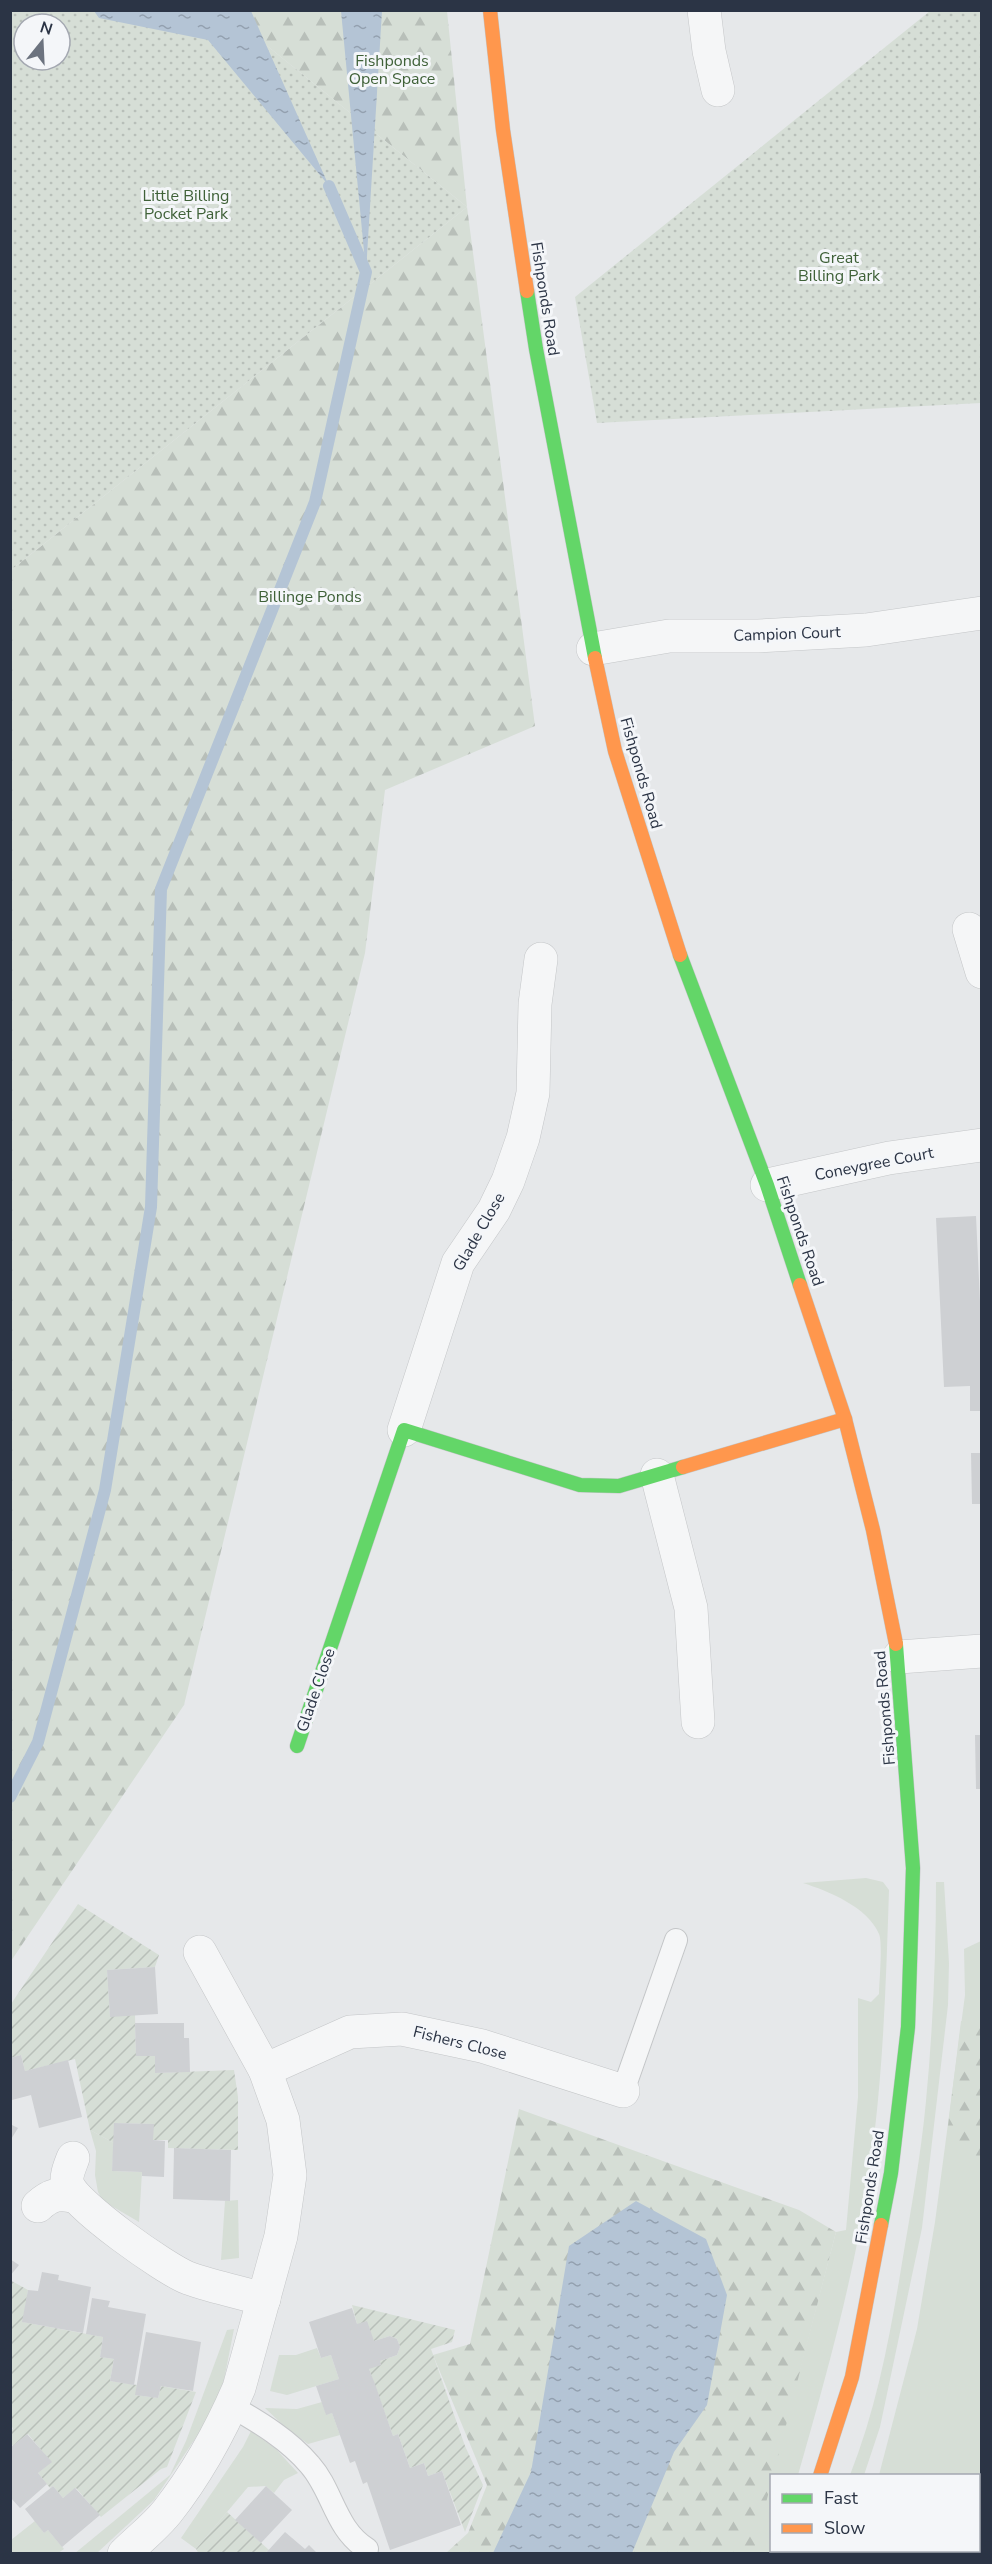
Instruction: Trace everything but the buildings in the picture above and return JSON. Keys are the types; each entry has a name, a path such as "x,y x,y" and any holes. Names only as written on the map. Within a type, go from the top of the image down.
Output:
{"street":[{"name":"Fishponds Road","path":"490,10 502,130 536,349 615,752 684,966 767,1185 845,1419 873,1530 899,1658 913,1868 908,2027 891,2173 854,2366 820,2474"},
{"path":"704,10 709,51 718,90"},
{"name":"Campion Court","path":"593,649 669,636 759,636 866,630 981,613"},
{"path":"969,929 981,972"},
{"name":"Glade Close","path":"297,1746 458,1263 494,1210 508,1181 523,1138 533,1093 535,1004 541,959"},
{"name":"Coneygree Court","path":"767,1185 889,1158 981,1145"},
{"path":"404,1430 580,1485 619,1486 845,1419"},
{"path":"657,1475 691,1608 698,1722"},
{"path":"899,1658 981,1651"},
{"path":"124,2553 166,2514 197,2470 239,2388 281,2236 291,2175 283,2120 265,2070 200,1952"},
{"name":"Fishers Close","path":"265,2070 350,2032 402,2029 482,2046 622,2091"},
{"path":"73,2158 67,2184 76,2197 135,2246 186,2277 264,2299"},
{"path":"38,2206 49,2196 63,2193 76,2197"}],"lane":[{"path":"622,2091 676,1940"},
{"path":"231,2406 265,2426 310,2465 323,2484 340,2523 360,2545 367,2549"}],"green space":[{"name":"Little Billing Pocket Park","path":"11,11 224,11 467,207 11,570"},
{"name":"Fishponds Open Space","path":"224,11 447,11 467,207"},
{"name":"Great Billing Park","path":"930,11 981,11 981,403 597,423 575,297"},
{"name":"Billinge Ponds","path":"467,207 535,726 385,790 365,953 184,1705 11,1961 11,570"},
{"path":"866,1878 883,1882 889,1890 885,1997 874,2140 856,2251 829,2364 798,2474 773,2474 836,2232 846,2230 858,2097 858,1998 871,2002 879,1994 881,1945 874,1924 846,1901 803,1883"},
{"path":"936,1882 944,1882 949,1963 948,2005 922,2228 880,2427 864,2474 850,2474 868,2423 882,2371 919,2162 926,2101 935,1964"},
{"path":"78,1904 159,1955 155,1967 107,1970 110,2016 135,2015 136,2056 155,2056 155,2073 234,2070 238,2097 238,2150 168,2148 168,2140 153,2140 153,2124 114,2123 114,2143 90,2130 75,2059 25,2071 21,2055 11,2058 11,2004"},
{"path":"981,1941 981,2553 861,2554 861,2552 980,2552 980,2474 879,2474 917,2329 935,2222 965,1995 964,1949"},
{"path":"961,2021 981,2021 981,2169 970,2168 948,2126"},
{"path":"519,2109 799,2210 836,2232 773,2474 770,2474 770,2487 753,2553 446,2553 468,2533 487,2485 433,2355 470,2344"},
{"path":"90,2130 114,2143 112,2171 142,2172 139,2222 103,2201 98,2192 95,2175 96,2151"},
{"path":"238,2200 239,2258 221,2260 225,2201"},
{"path":"10,2280 28,2290 23,2322 103,2337 100,2357 114,2359 110,2381 137,2385 136,2395 158,2398 161,2386 196,2392 167,2467 161,2469 101,2517 76,2488 63,2498 53,2486 50,2488 38,2473 51,2462 28,2434 13,2446 11,2444 13,2428 10,2426"},
{"path":"352,2305 455,2330 452,2342 431,2349 465,2446 483,2485 465,2532 442,2471 428,2476 424,2463 410,2468 398,2434 393,2436 369,2369 380,2361 397,2355 400,2347 397,2339 390,2336 374,2341 357,2324"},
{"path":"234,2329 223,2385 209,2418 154,2500 97,2553 74,2554 170,2475 186,2441 227,2330"},
{"path":"317,2348 321,2358 331,2355 339,2379 287,2395 270,2391 279,2355 296,2355"},
{"path":"322,2402 326,2414 332,2413 340,2435 308,2444 265,2408 297,2409"},
{"path":"251,2431 276,2449 298,2473 284,2480 274,2493 266,2486 248,2487 196,2549 181,2538 243,2447"},
{"path":"770,2481 771,2552 751,2554"},
{"path":"227,2512 269,2550 265,2553 199,2554 196,2549"},
{"path":"35,2521 44,2533 48,2530 64,2549 58,2553 11,2554 11,2540"}],"water":[{"path":"94,11 251,11 329,186 208,40 99,18"},
{"path":"341,11 382,11 366,272"},
{"path":"636,2201 706,2239 727,2295 707,2405 674,2452 632,2553 493,2553 531,2472 569,2246"}],"waterway":[{"path":"10,1797 38,1742 105,1490 151,1207 161,889 315,502 366,272 329,186"}],"traffic: fast":[{"path":"527,291 595,658"},
{"path":"680,955 767,1185 800,1285"},
{"path":"297,1746 404,1430 580,1485 619,1486 683,1467"},
{"path":"881,2225 891,2173 908,2027 913,1868 896,1644"}],"traffic: slow":[{"path":"490,10 503,130 527,291"},
{"path":"595,658 615,751 680,955"},
{"path":"800,1285 845,1419 873,1530 896,1644"},
{"path":"683,1467 845,1419"},
{"path":"821,2474 852,2377 881,2225"}]}
